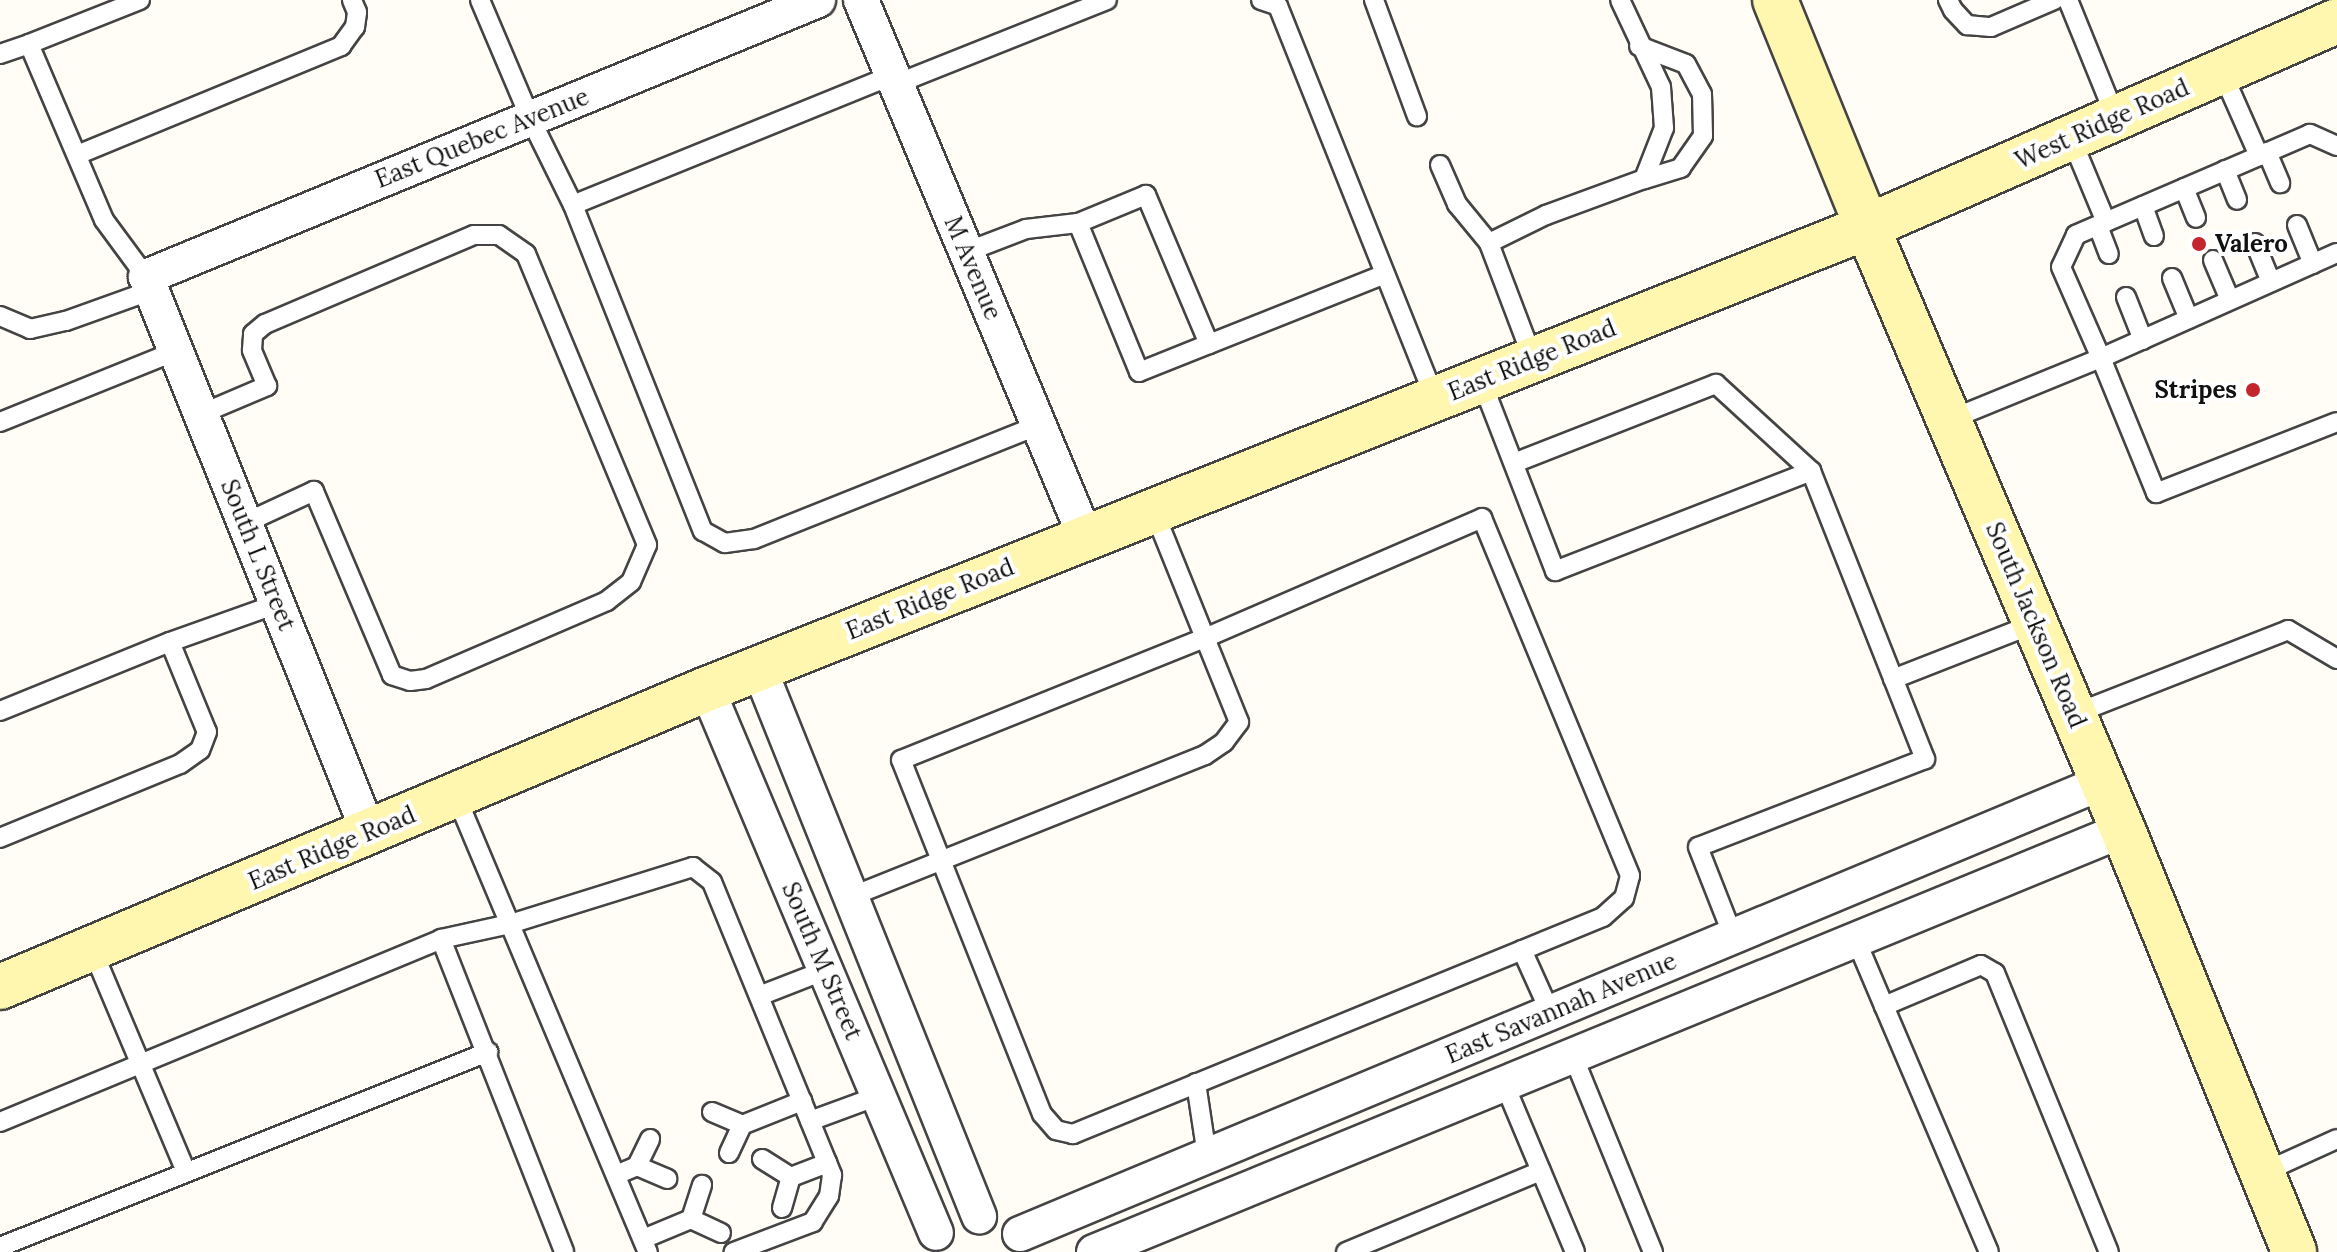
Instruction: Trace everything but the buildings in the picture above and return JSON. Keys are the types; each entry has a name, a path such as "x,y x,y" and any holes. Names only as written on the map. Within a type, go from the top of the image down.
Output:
{"main road":[{"name":"South Jackson Road","path":"1775,0 1867,227 2123,830 2294,1252"},
{"name":"West Ridge Road","path":"1867,227 2337,21"},
{"name":"East Ridge Road","path":"0,987 707,689 1867,227"}],"street":[{"name":"East Quebec Avenue","path":"149,284 530,118 818,0"},
{"name":"M Avenue","path":"861,0 1085,536"},
{"name":"South L Street","path":"149,284 369,833"},
{"name":"South M Street","path":"759,668 979,1216"},
{"name":"South M Street","path":"707,689 878,1096 930,1243"},
{"name":"East Savannah Avenue","path":"979,1216 1001,1221 1026,1243 1207,1156 2103,782"},
{"name":"East Savannah Avenue","path":"1094,1252 2123,830"},
{"path":"1836,893 1856,940"},
{"path":"1518,1026 1518,1078"},
{"path":"1207,1156 1222,1200"},
{"path":"930,1243 956,1220 979,1216"}],"lane":[{"path":"0,54 140,0"},
{"path":"77,155 341,46 355,27 357,12 352,0"},
{"path":"480,0 530,118 573,205 703,531 725,543 754,539 1039,425"},
{"path":"573,205 1107,0"},
{"path":"1261,0 1278,6 1435,398"},
{"path":"1374,0 1417,116"},
{"path":"1620,0 1639,46 1661,87 1664,128 1644,179"},
{"path":"1948,0 1967,25 1991,27 2054,0"},
{"path":"2068,0 2116,118"},
{"path":"0,316 30,329 66,321 149,284 104,220 29,44"},
{"path":"1489,243 1546,215 1681,168 1703,136 1702,94 1686,64 1639,46"},
{"path":"2222,72 2280,183"},
{"path":"2337,146 2310,134 2076,235 2061,267 2156,493 2337,422"},
{"path":"2071,138 2102,224 2109,254"},
{"path":"1440,165 1457,204 1489,243 1533,359"},
{"path":"2225,170 2237,200"},
{"path":"2184,188 2196,218"},
{"path":"966,252 1026,229 1078,223 1146,195 1209,344"},
{"path":"2143,206 2154,236"},
{"path":"1078,223 1139,372 1385,274"},
{"path":"2297,225 2313,264"},
{"path":"201,414 267,386 252,350 253,334 265,324 474,235 499,235 526,254 647,545 631,582 607,601 426,679 410,681 392,675 314,491 245,523"},
{"path":"2255,243 2271,282"},
{"path":"1949,420 2143,340 2337,253"},
{"path":"2213,260 2230,300"},
{"path":"2172,278 2189,319"},
{"path":"2126,297 2143,340"},
{"path":"0,422 176,351"},
{"path":"1481,380 1555,571 1811,471"},
{"path":"1514,463 1716,384 1811,471 1925,759 1698,847 1733,936"},
{"path":"850,897 1205,755 1224,742 1239,722 1153,509"},
{"path":"1482,518 1630,876 1624,898 1603,917 1073,1134 1056,1130 1042,1114 901,760 1205,638 1482,518"},
{"path":"0,711 170,642 277,604"},
{"path":"1893,679 2036,623"},
{"path":"2074,714 2288,630 2337,659"},
{"path":"0,838 180,764 200,750 207,732 170,642"},
{"path":"456,796 646,1246 712,1210"},
{"path":"0,1122 441,939 510,924 693,867 712,882 832,1175 829,1196 813,1222 734,1252"},
{"path":"441,939 488,1052 564,1252"},
{"path":"1856,940 1989,1252"},
{"path":"92,949 186,1172"},
{"path":"1522,950 1550,1012"},
{"path":"1884,1006 1981,965 1995,973 2109,1252"},
{"path":"759,996 826,970"},
{"path":"0,1247 488,1052"},
{"path":"1573,1056 1653,1252"},
{"path":"1518,1078 1541,1171 1575,1252"},
{"path":"1196,1083 1207,1156"},
{"path":"810,1121 878,1096"},
{"path":"720,1132 802,1101"},
{"path":"712,1112 742,1125"},
{"path":"729,1153 742,1125"},
{"path":"637,1166 650,1139"},
{"path":"2262,1173 2337,1139"},
{"path":"616,1175 659,1158"},
{"path":"762,1159 791,1177"},
{"path":"773,1185 827,1163"},
{"path":"637,1166 667,1179"},
{"path":"1346,1252 1541,1171"},
{"path":"782,1208 791,1177"},
{"path":"691,1219 702,1185"},
{"path":"691,1219 721,1233"}],"place":[{"name":"Valero","path":"2199,244"},
{"name":"Stripes","path":"2253,390"}]}
